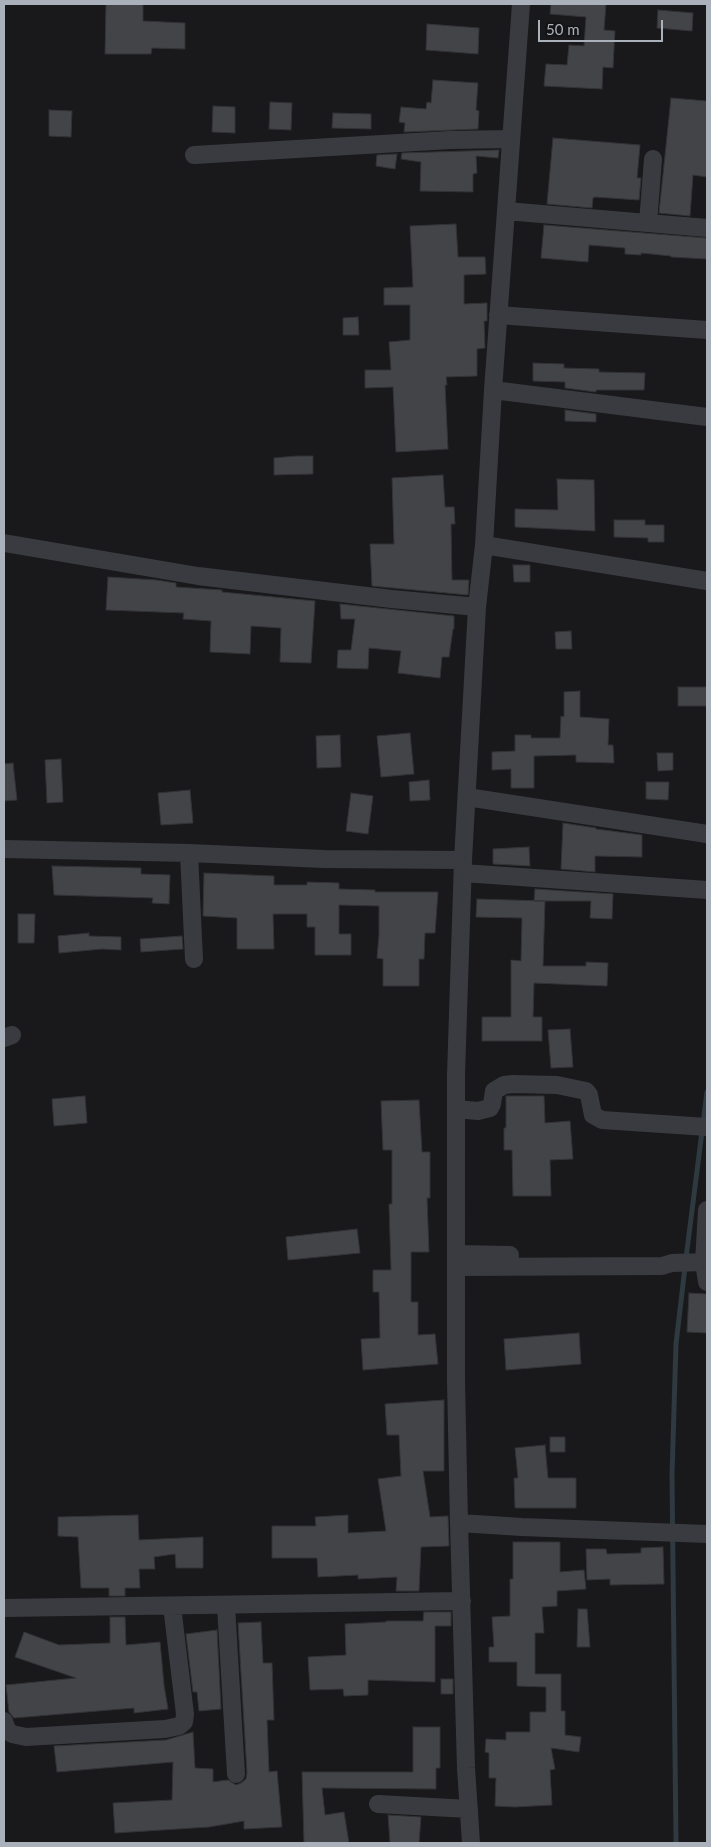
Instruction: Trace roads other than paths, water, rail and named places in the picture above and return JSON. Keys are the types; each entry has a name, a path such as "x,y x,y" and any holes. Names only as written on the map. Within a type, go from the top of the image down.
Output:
{"street":[{"path":"471,1843 459,1523 456,1109 463,867 478,608 484,545 510,139 521,4"},
{"path":"194,155 450,140 510,139"},
{"path":"648,223 653,159"},
{"path":"506,211 707,228"},
{"path":"498,315 707,330"},
{"path":"493,390 707,416"},
{"path":"4,543 198,576 392,600 478,608"},
{"path":"484,545 707,581"},
{"path":"467,797 707,834"},
{"path":"4,849 189,853 463,867 707,890"},
{"path":"189,853 194,959"},
{"path":"456,1109 478,1111 490,1108 494,1091 504,1085 557,1085 586,1091 589,1095 593,1115 602,1120 707,1127"},
{"path":"688,1263 707,1210"},
{"path":"456,1260 587,1262 662,1266 688,1263"},
{"path":"688,1263 707,1282"},
{"path":"459,1523 707,1534"},
{"path":"4,1608 462,1601"},
{"path":"4,1721 7,1730 12,1734 26,1737 165,1729 178,1726 184,1722 185,1714 172,1606"},
{"path":"226,1606 236,1774"},
{"path":"378,1804 469,1809"}],"waterway":[{"path":"686,1258 707,1092"},
{"path":"676,1843 672,1475 676,1344 685,1267"}]}
